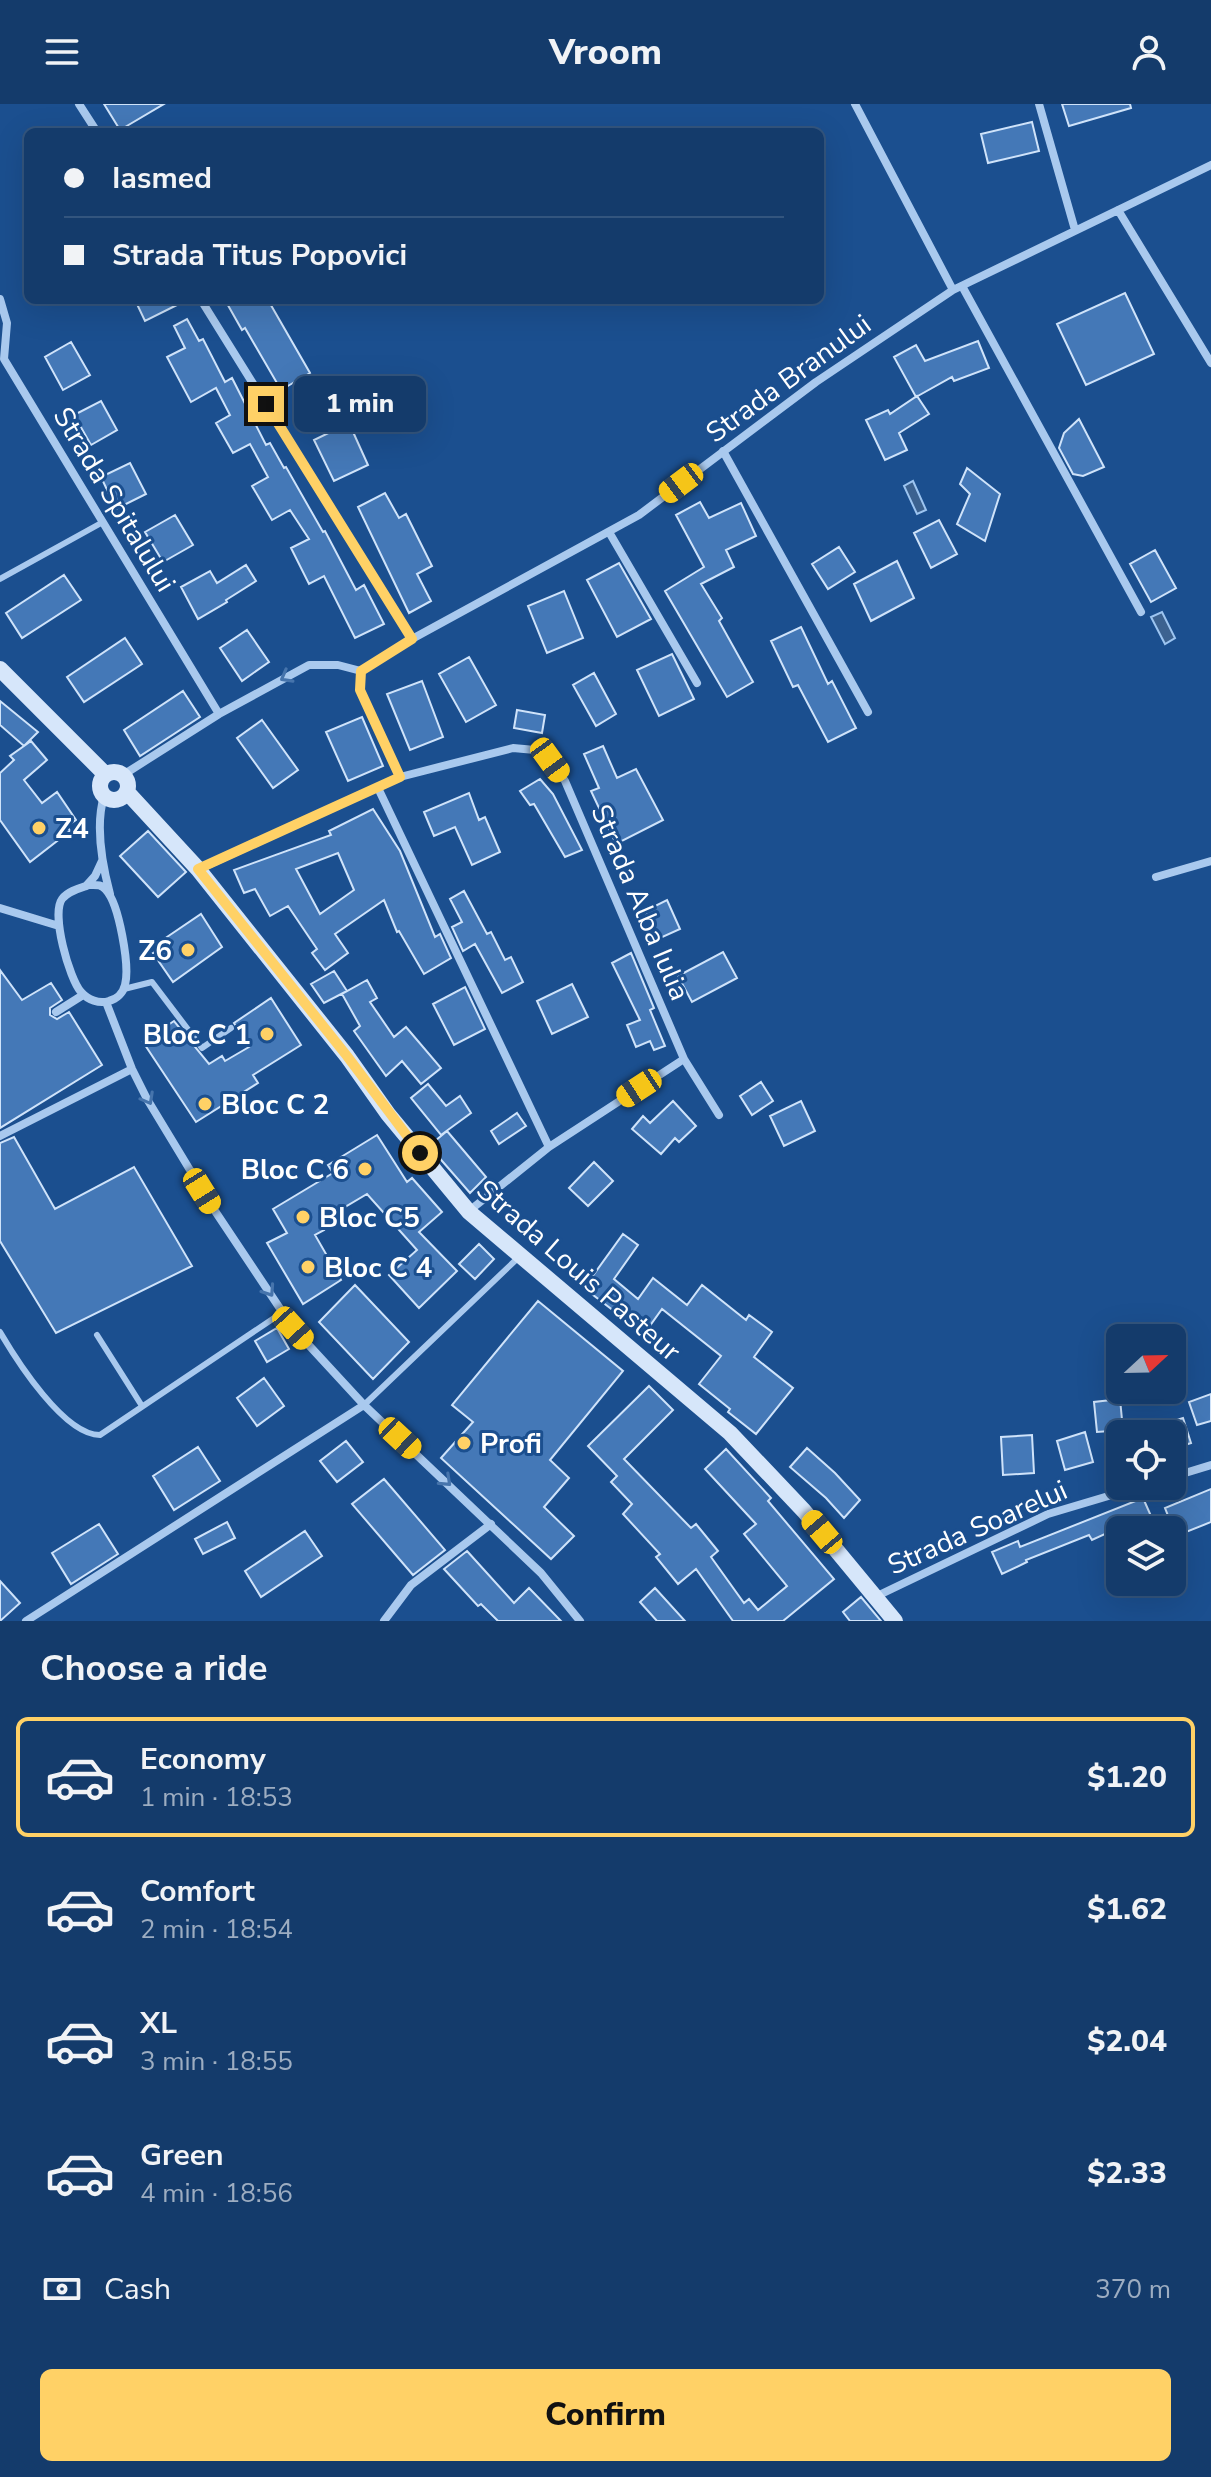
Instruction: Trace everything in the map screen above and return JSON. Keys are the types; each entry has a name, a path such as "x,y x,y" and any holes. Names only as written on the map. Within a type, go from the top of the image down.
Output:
{"main road":[{"path":"0,669 105,774"},
{"path":"115,771 125,784 116,800 104,796 99,787 105,774 115,771"},
{"name":"Strada Louis Pasteur","path":"125,784 198,869 347,1056 388,1114 469,1212 730,1433 804,1511 895,1621"}],"street":[{"path":"79,104 94,128"},
{"path":"855,104 1141,612"},
{"path":"1039,104 1075,230"},
{"name":"Strada Branului","path":"361,671 412,639 639,515 835,368 957,288 1211,165"},
{"path":"1118,210 1211,363"},
{"name":"Strada Spitalului","path":"0,299 7,323 4,359 219,714"},
{"path":"203,304 412,639"},
{"path":"723,451 868,712"},
{"path":"609,532 697,683"},
{"path":"125,784 219,714 309,665 338,665 361,671 360,690 400,777 198,869"},
{"name":"Strada Alba Iulia","path":"400,777 513,748 535,750 550,760 565,781 684,1059 719,1115"},
{"path":"378,788 549,1147"},
{"path":"61,900 59,926 73,978 83,995 106,1002 120,995 126,980 121,937 103,860 100,816 104,796"},
{"path":"86,886 103,860"},
{"path":"1156,877 1211,861"},
{"path":"35,918 48,912 69,893 86,886 99,885 112,899"},
{"path":"0,908 59,926"},
{"path":"56,1012 83,995"},
{"path":"106,1002 132,1069 206,1197 293,1328 364,1405 541,1573 580,1621"},
{"path":"469,1212 549,1147 684,1059"},
{"path":"0,1136 132,1069"},
{"path":"26,1621 364,1405"},
{"path":"1186,1473 1211,1465"},
{"name":"Strada Soarelui","path":"877,1596 1048,1514 1106,1497"},
{"path":"384,1621 411,1585 491,1524"}],"lane":[{"path":"0,579 103,522"},
{"path":"124,989 152,982 202,1048 231,1028"},
{"path":"364,1405 520,1256"},
{"path":"0,1332 29,1378 74,1426 100,1435 283,1312"},
{"path":"97,1335 142,1406"}],"water":[{"path":"913,481 926,510 917,514 904,486"},
{"path":"1162,612 1175,638 1165,644 1151,617"}],"building":[{"path":"104,104 164,104 123,128 119,128"},
{"path":"1062,104 1130,104 1131,108 1069,126"},
{"path":"1032,122 1039,151 988,163 981,134"},
{"path":"1125,293 1154,354 1086,385 1057,324"},
{"path":"137,304 179,304 145,321"},
{"path":"227,304 270,304 310,373 281,390 245,328 242,330"},
{"path":"187,319 199,341 203,339 225,382 232,378 266,445 270,443 286,467 356,590 364,585 384,624 355,638 324,576 309,584 291,548 309,539 290,510 272,520 252,486 268,477 250,444 233,453 216,423 230,415 216,388 191,402 167,357 185,348 174,326"},
{"path":"978,341 989,368 954,381 952,377 916,397 894,357 916,345 925,361"},
{"path":"71,342 90,375 63,390 45,357"},
{"path":"917,396 929,414 899,433 907,450 885,460 866,420 888,410 890,414"},
{"path":"101,401 117,430 91,445 74,415"},
{"path":"1079,419 1104,467 1083,476 1073,474 1059,448 1064,433"},
{"path":"349,423 368,465 334,481 314,440"},
{"path":"130,463 146,494 116,509 101,477"},
{"path":"967,468 1000,494 985,541 957,524 970,494 960,484"},
{"path":"385,493 399,518 406,514 432,566 417,574 431,601 409,613 358,507"},
{"path":"700,502 709,518 741,503 756,536 726,550 734,567 701,584 722,618 719,621 753,682 727,697 665,591 704,567 676,515"},
{"path":"175,515 193,545 163,562 145,532"},
{"path":"939,520 957,554 931,568 914,533"},
{"path":"839,547 855,572 828,589 812,564"},
{"path":"1155,550 1176,588 1151,602 1130,564"},
{"path":"897,561 914,598 871,621 854,584"},
{"path":"619,563 651,619 617,637 587,580"},
{"path":"246,565 256,581 198,619 181,587 210,571 217,583"},
{"path":"64,575 81,600 22,638 6,613"},
{"path":"564,591 583,638 547,653 528,606"},
{"path":"801,627 828,684 832,681 856,728 828,742 798,685 793,687 771,641"},
{"path":"247,630 269,662 242,681 220,648"},
{"path":"125,638 142,664 84,702 67,677"},
{"path":"672,654 694,699 659,716 637,670"},
{"path":"469,657 496,705 466,722 439,674"},
{"path":"594,673 616,714 596,726 573,685"},
{"path":"422,681 443,737 410,750 387,694"},
{"path":"183,691 200,717 140,756 124,730"},
{"path":"0,701 38,732 24,746 0,725"},
{"path":"517,710 545,715 542,733 514,728"},
{"path":"362,717 383,766 348,781 326,732"},
{"path":"262,720 298,770 273,788 237,738"},
{"path":"31,741 47,760 24,780 42,803 57,792 76,820 67,826 70,831 30,862 0,820 0,773 14,760 10,756"},
{"path":"603,746 617,778 636,769 663,820 616,844 591,791 599,788 584,754"},
{"path":"540,779 553,794 582,850 565,857 534,804 530,805 520,791"},
{"path":"469,793 479,820 485,817 500,852 472,865 455,827 434,836 424,812"},
{"path":"373,809 400,851 435,937 440,934 451,958 424,974 397,932 384,900 335,934 348,953 325,970 312,953 317,949 288,906 270,916 255,889 244,893 234,870 331,835 329,831","holes":["338,853 354,890 320,914 296,869"]},
{"path":"148,831 186,872 158,897 120,856"},
{"path":"464,891 487,934 491,932 505,960 511,957 523,982 502,993 475,944 463,951 452,927 462,922 450,899"},
{"path":"667,900 680,929 658,939 645,911"},
{"name":"Z6","path":"201,914 222,947 173,982 153,953 167,945 164,939"},
{"path":"723,952 737,978 692,1002 678,976"},
{"path":"631,953 654,1008 650,1010 665,1046 654,1050 650,1041 636,1047 627,1025 640,1020 612,963"},
{"path":"0,970 22,1000 51,983 62,1000 50,1008 50,1015 57,1019 69,1012 102,1065 0,1128"},
{"path":"334,971 347,991 324,1003 311,984"},
{"path":"367,980 377,998 370,1002 394,1037 406,1027 441,1068 421,1084 402,1061 386,1076 354,1031 360,1026 342,994"},
{"path":"572,984 588,1017 552,1034 537,1001"},
{"path":"465,987 485,1029 454,1045 433,1004"},
{"path":"271,998 301,1045 253,1075 258,1083 196,1122 143,1042 174,1021 209,1064 222,1056 225,1061 249,1047 234,1023"},
{"path":"761,1082 773,1101 752,1115 740,1096"},
{"path":"428,1084 446,1106 460,1096 471,1113 441,1135 411,1098"},
{"path":"673,1101 696,1126 679,1142 675,1138 661,1154 632,1129 643,1116 650,1123"},
{"path":"801,1101 815,1131 784,1146 770,1116"},
{"path":"517,1113 526,1126 499,1144 491,1131"},
{"path":"447,1131 486,1177 470,1193 429,1146"},
{"path":"377,1135 407,1182 412,1178 442,1212 419,1232 457,1271 419,1308 389,1275 417,1250 367,1194 320,1222 324,1230 315,1235 341,1280 303,1304 267,1243 287,1233 273,1209 333,1173 328,1165"},
{"path":"14,1137 55,1209 134,1167 192,1266 56,1333 0,1241 0,1143"},
{"path":"594,1162 613,1181 588,1206 569,1188"},
{"path":"623,1234 638,1245 614,1279 638,1299 653,1278 687,1305 702,1285 746,1320 749,1315 772,1332 754,1357 793,1388 756,1434 699,1384 721,1356 662,1309 644,1334 584,1288"},
{"path":"479,1244 494,1259 475,1279 459,1264"},
{"path":"355,1285 409,1342 373,1379 319,1322"},
{"path":"538,1301 623,1371 550,1460 569,1478 544,1507 574,1536 551,1559 441,1458 473,1422 452,1405"},
{"path":"277,1328 289,1349 267,1362 255,1341"},
{"path":"264,1378 284,1406 257,1426 237,1398"},
{"path":"649,1386 673,1410 624,1459 691,1528 696,1524 718,1551 711,1557 744,1603 749,1599 758,1610 787,1586 744,1534 756,1524 705,1469 726,1449 771,1498 768,1501 834,1579 783,1621 733,1621 696,1569 678,1584 656,1557 660,1554 623,1514 632,1504 611,1482 617,1476 588,1446"},
{"path":"1211,1394 1211,1421 1197,1425 1189,1402"},
{"path":"1094,1402 1120,1404 1122,1420 1106,1420 1106,1431 1097,1432"},
{"path":"1186,1427 1191,1443 1186,1445"},
{"path":"1085,1432 1093,1462 1065,1470 1057,1441"},
{"path":"1032,1435 1034,1473 1003,1475 1001,1437"},
{"path":"346,1441 363,1462 337,1482 320,1461"},
{"path":"198,1447 220,1481 174,1510 153,1476"},
{"path":"807,1448 860,1500 844,1518 790,1467"},
{"path":"384,1479 445,1550 413,1575 352,1504"},
{"path":"1211,1489 1211,1522 1186,1532 1186,1516 1168,1516 1165,1508"},
{"path":"1138,1500 1144,1500 1151,1516 1106,1516 1106,1534 1092,1540 1089,1535 1026,1560 1002,1574 992,1552 1018,1541 1020,1547"},
{"path":"227,1522 235,1538 203,1554 195,1539"},
{"path":"99,1524 118,1554 71,1584 52,1553"},
{"path":"305,1531 322,1556 261,1597 245,1571"},
{"path":"467,1551 514,1603 529,1588 561,1621 498,1621 481,1604 478,1606 444,1569"},
{"path":"0,1581 20,1603 0,1621"},
{"path":"655,1588 685,1621 657,1621 640,1602"},
{"path":"861,1597 881,1621 850,1621 843,1612"}],"place":[{"name":"Z4","path":"39,828"},
{"name":"Z6","path":"188,950"},
{"name":"Bloc C 1","path":"267,1034"},
{"name":"Bloc C 2","path":"205,1104"},
{"name":"Bloc C 6","path":"365,1169"},
{"name":"Bloc C5","path":"303,1217"},
{"name":"Bloc C 4","path":"308,1267"},
{"name":"Profi","path":"464,1443"}],"route":[{"path":"266,404 412,639 361,671 360,690 400,777 198,869 420,1153"}]}
